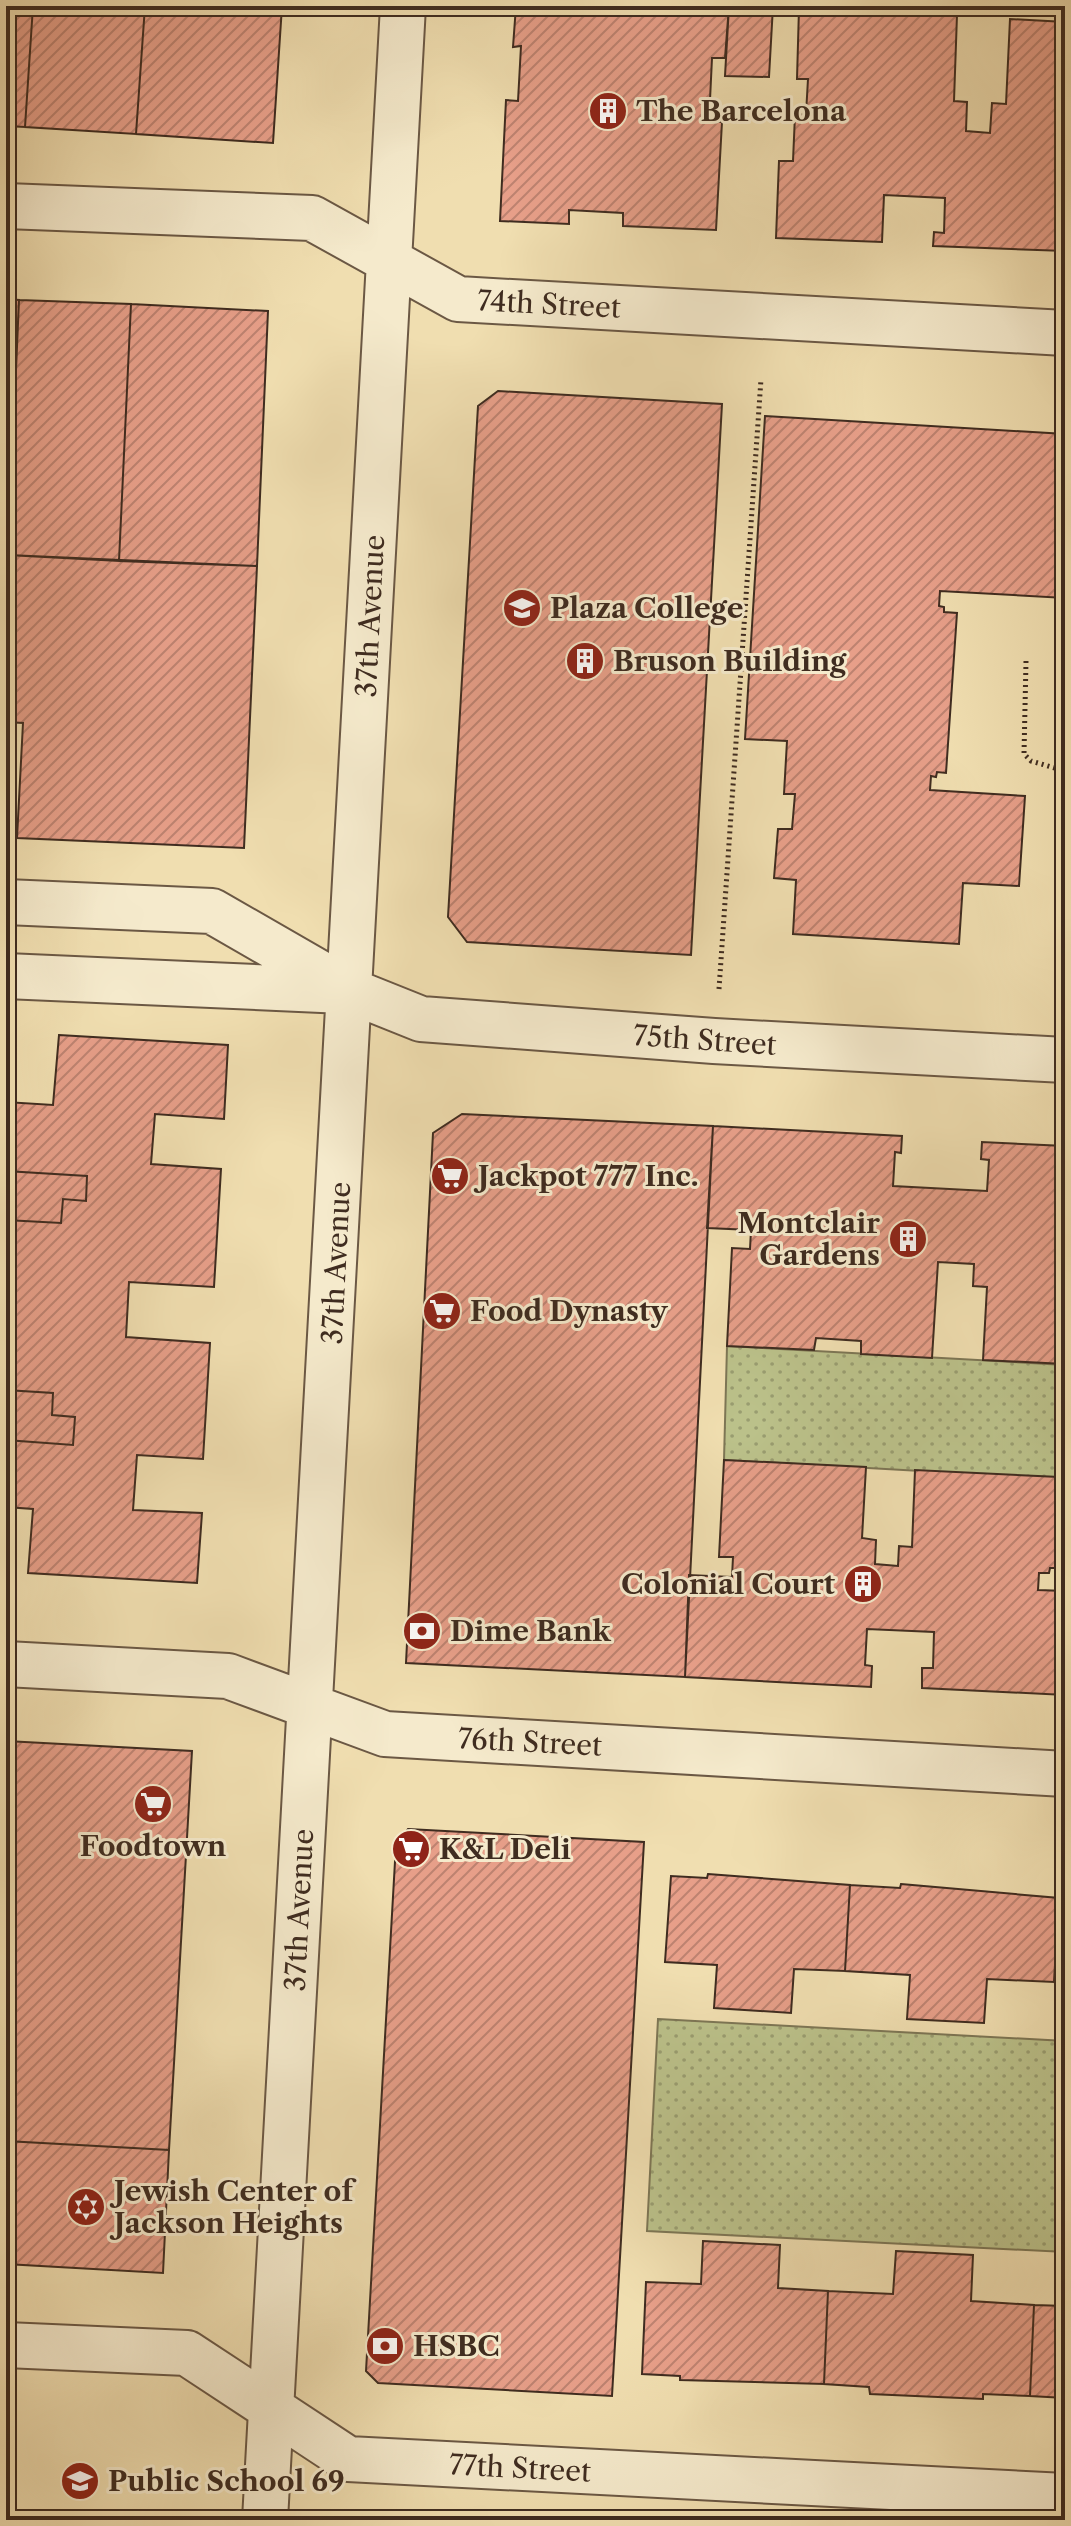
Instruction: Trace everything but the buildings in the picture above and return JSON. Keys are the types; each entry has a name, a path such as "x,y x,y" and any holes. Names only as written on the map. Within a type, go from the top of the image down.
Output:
{"street":[{"name":"37th Avenue","path":"265,2520 403,6"},
{"name":"74th Street","path":"6,206 312,218 458,299 1065,333"},
{"name":"75th Street","path":"6,902 212,911 351,991 421,1019 714,1041 1065,1060"},
{"name":"75th Street","path":"6,976 351,991"},
{"name":"76th Street","path":"6,1664 228,1676 385,1734 1065,1774"},
{"name":"77th Street","path":"6,2345 187,2353 348,2459 1065,2496"}],"path":[{"path":"718,996 761,379"},
{"path":"1026,661 1024,754 1031,761 1065,771"}],"green space":[{"path":"727,1346 1065,1365 1065,1479 724,1460"},
{"path":"658,2019 1065,2041 1065,2252 647,2231"}],"place":[{"name":"The Barcelona","path":"608,111"},
{"name":"Plaza College","path":"522,608"},
{"name":"Bruson Building","path":"585,661"},
{"name":"Jackpot 777 Inc.","path":"450,1176"},
{"name":"Montclair Gardens","path":"908,1239"},
{"name":"Food Dynasty","path":"442,1311"},
{"name":"Colonial Court","path":"863,1584"},
{"name":"Dime Bank","path":"422,1631"},
{"name":"Foodtown","path":"153,1804"},
{"name":"K&L Deli","path":"411,1849"},
{"name":"Jewish Center of Jackson Heights","path":"86,2207"},
{"name":"HSBC","path":"385,2346"},
{"name":"Public School 69","path":"80,2481"}]}
